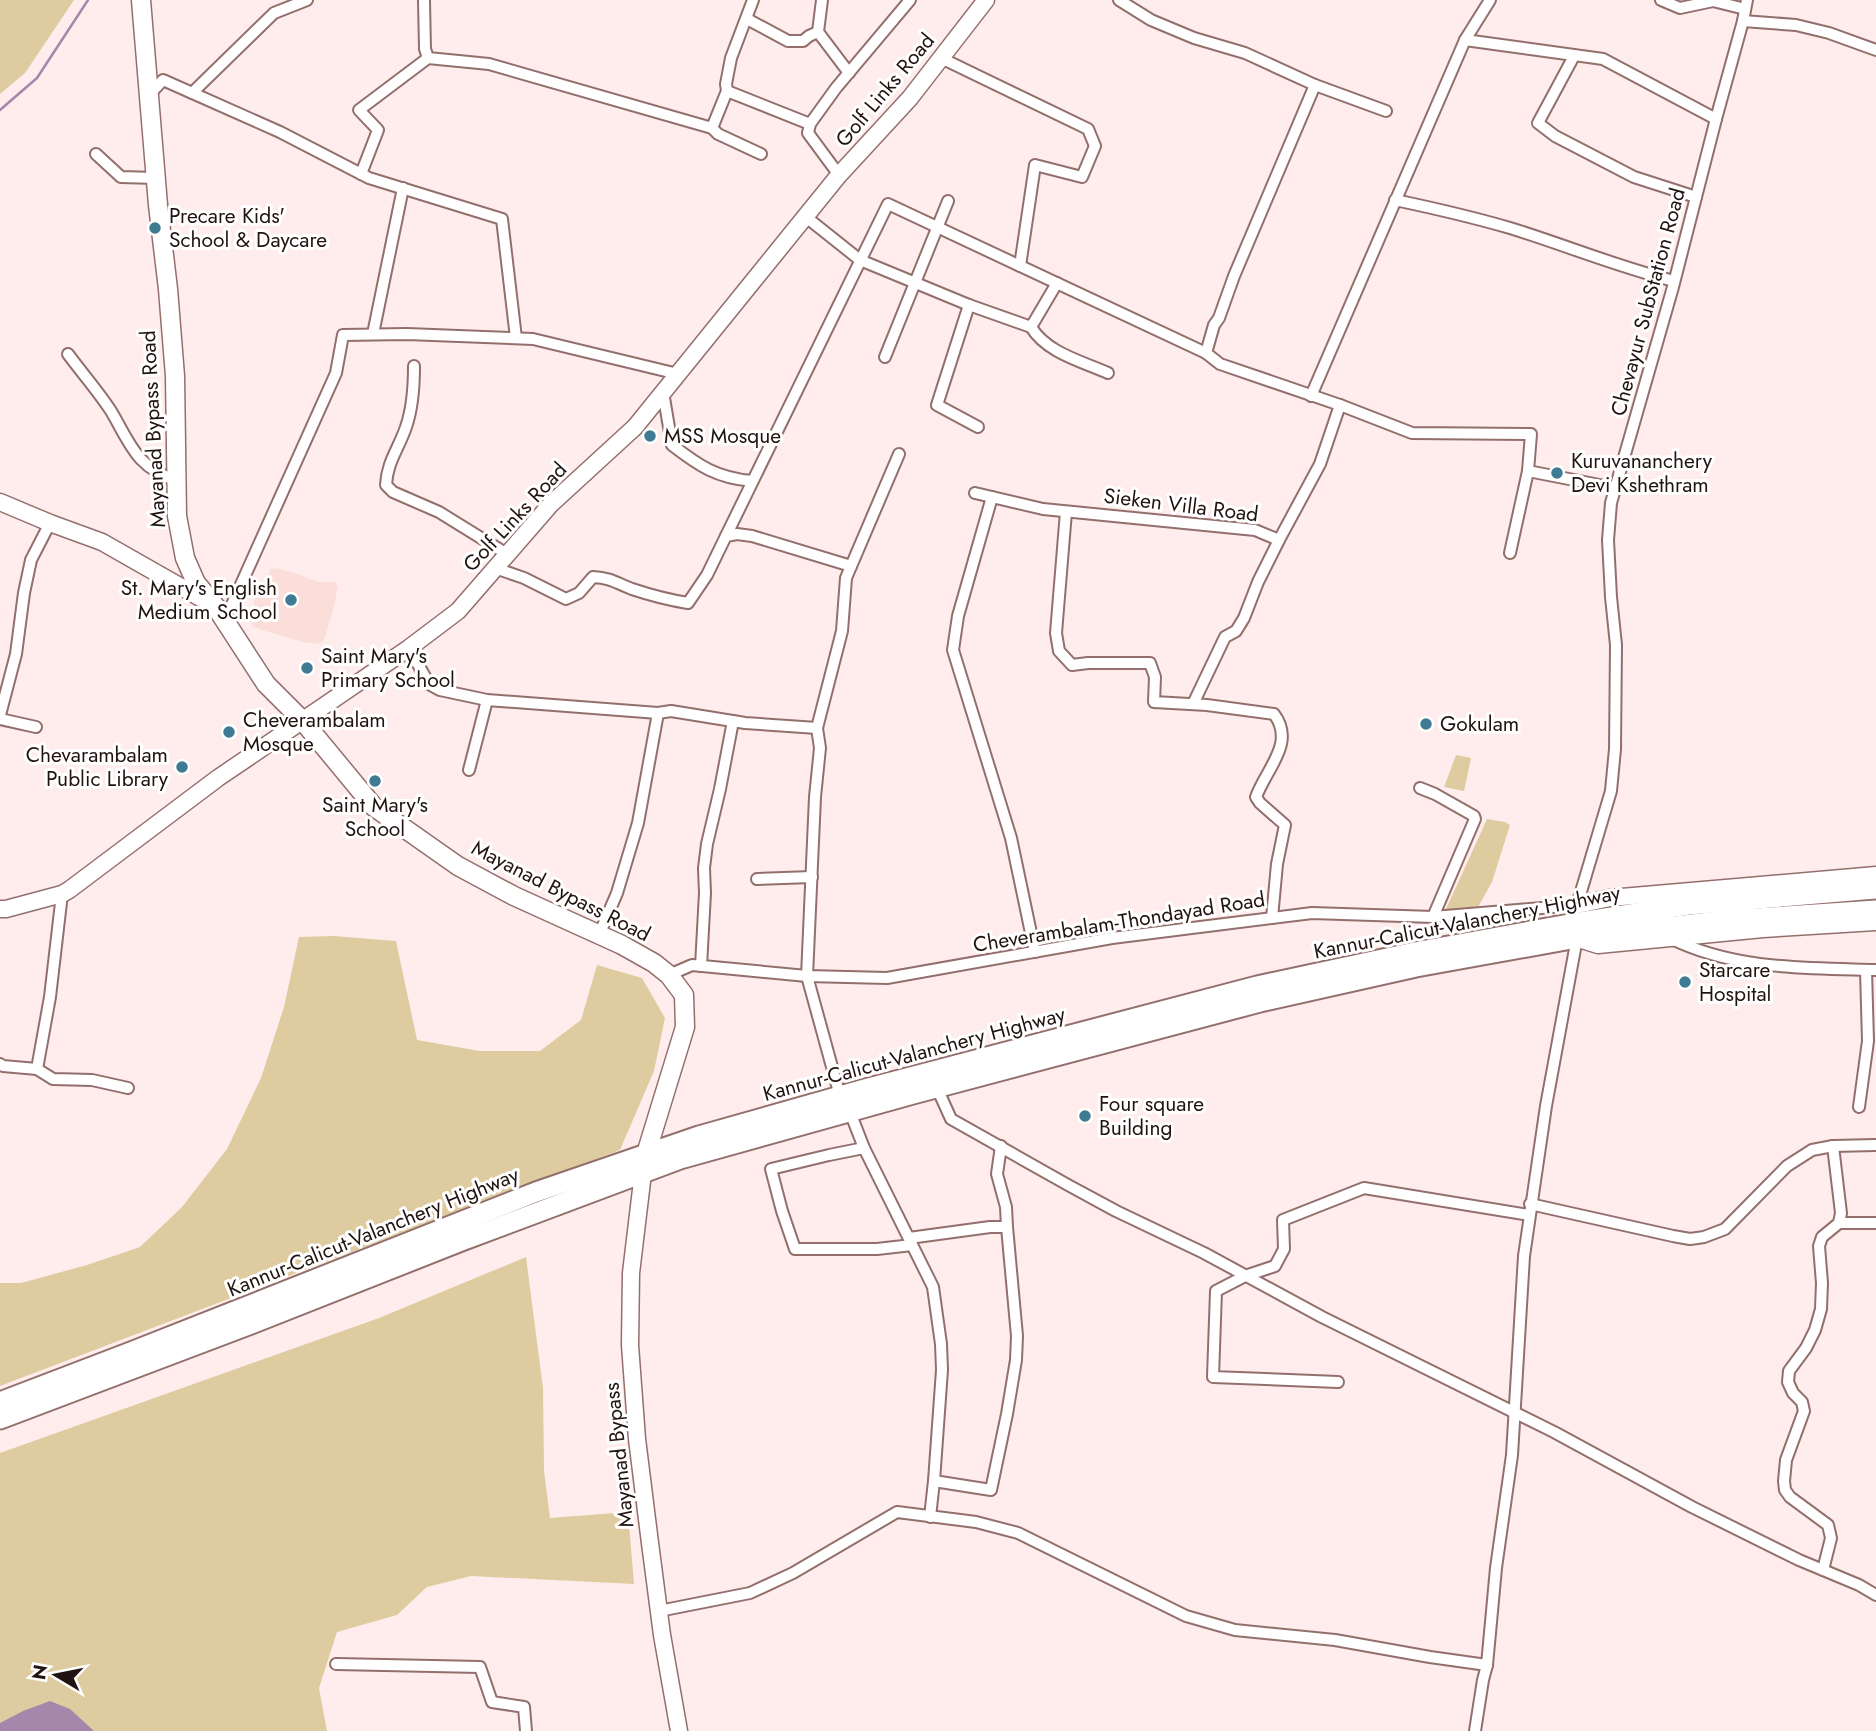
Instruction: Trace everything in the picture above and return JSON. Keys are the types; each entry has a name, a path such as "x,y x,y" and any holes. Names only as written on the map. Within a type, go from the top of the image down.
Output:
{"highway":[{"path":"1872,882 1873,917"},
{"name":"Kannur-Calicut-Valanchery Highway","path":"0,1402 536,1192 645,1163 680,1159 845,1104 1257,986 1580,922 1688,905 1872,882"},
{"name":"Kannur-Calicut-Valanchery Highway","path":"845,1104 937,1088 1260,1002 1416,967 1577,939 1726,920 1873,917"},
{"name":"Kannur-Calicut-Valanchery Highway","path":"0,1419 464,1240 645,1163"}],"main road":[{"name":"Mayanad Bypass Road","path":"141,0 176,376 177,516 185,558 197,592 220,613 266,684 302,720 374,807 458,866 654,963 669,975 684,995 685,1027 645,1163"},
{"name":"Golf Links Road","path":"0,909 62,894 218,778 409,648 458,611 551,504 635,427 839,175 910,98 986,0"},
{"path":"0,502 102,542 197,592"},
{"path":"1577,905 1610,898 1872,882"},
{"path":"1577,939 1598,945 1873,917"},
{"name":"Mayanad Bypass","path":"645,1163 631,1273 630,1345 637,1439 659,1611 679,1731"}],"street":[{"path":"192,93 274,13 307,0"},
{"path":"424,0 425,48 428,58"},
{"path":"712,128 727,91 731,58 753,0"},
{"path":"822,0 818,32 849,73"},
{"path":"839,175 808,133 810,124 836,88 910,0"},
{"path":"1119,0 1151,20 1194,38 1245,53 1315,85 1386,111"},
{"path":"1311,396 1465,40 1490,0"},
{"path":"1661,0 1680,8 1713,1 1829,33 1876,50"},
{"name":"Chevayur SubStation Road","path":"1577,905 1611,792 1615,749 1616,645 1608,540 1611,502 1640,407 1745,10"},
{"path":"747,19 789,41 803,41 818,32"},
{"path":"1465,40 1603,59 1716,119"},
{"path":"1574,55 1538,123 1555,136 1634,177 1696,197"},
{"path":"361,174 378,130 359,110 428,58 489,64 712,128 718,134 761,154"},
{"path":"941,58 1088,129 1095,146 1082,177 1035,165 1020,266"},
{"path":"148,96 163,80 280,132 361,174 502,219 516,338"},
{"path":"1206,353 1214,325 1315,85"},
{"path":"727,91 810,124"},
{"path":"96,154 121,177 156,178"},
{"path":"373,334 403,188"},
{"path":"1395,200 1510,228 1674,281"},
{"path":"884,357 948,201"},
{"path":"495,568 524,578 566,599 579,593 593,577 620,582 630,588 688,603 707,575 888,204 1206,353 1220,364 1412,433 1531,433 1528,471 1510,553"},
{"path":"806,217 860,261 969,306 1031,327 1037,337 1051,348 1108,373"},
{"path":"1031,327 1057,284"},
{"path":"969,306 937,405 978,427"},
{"path":"220,613 337,373 343,335 407,334 533,339 678,374"},
{"path":"68,354 110,410 125,440 143,463 163,476 177,481"},
{"path":"414,366 412,409 393,453 386,474 386,485 393,492 439,512 508,554"},
{"path":"663,392 672,445 701,467 732,479 752,481"},
{"path":"1279,540 1320,464 1340,405"},
{"path":"899,454 846,578 842,631 817,729 820,748 815,797 807,976 845,1104 933,1287 941,1344 942,1383 930,1517"},
{"path":"1528,471 1615,488"},
{"name":"Sieken Villa Road","path":"975,494 1066,512 1255,530 1279,540 1244,618 1236,631 1225,637 1193,705"},
{"path":"992,497 958,616 953,650 1011,838 1035,952"},
{"path":"1066,512 1056,634 1059,651 1072,665 1150,663 1155,677 1154,702 1274,713 1279,721 1283,731 1281,746 1256,797 1285,825 1277,864 1272,918"},
{"path":"36,727 0,717 16,654 31,560 50,523"},
{"path":"726,537 737,534 751,536 851,566"},
{"path":"409,648 429,684 440,690 487,700 671,712 817,729"},
{"path":"470,770 487,700"},
{"path":"599,935 617,892 638,824 658,713"},
{"path":"701,966 707,844 733,721"},
{"path":"1420,788 1435,794 1475,819 1433,917"},
{"path":"757,878 812,877"},
{"path":"37,1069 50,997 62,894"},
{"name":"Cheverambalam-Thondayad Road","path":"669,975 692,965 807,976 887,978 1112,938 1312,913 1433,917 1577,905"},
{"path":"1670,938 1691,949 1745,962 1796,968 1871,970 1872,1041 1859,1107"},
{"path":"1475,1731 1487,1665 1496,1567 1512,1455 1521,1282 1530,1210 1548,1093 1577,939"},
{"path":"1,1069 37,1069 52,1079 92,1080 128,1088"},
{"path":"937,1088 951,1119 1068,1185 1204,1253 1322,1317 1578,1445 1692,1507 1876,1595"},
{"path":"1338,1382 1213,1377 1216,1291 1245,1276 1275,1266 1284,1249 1283,1220 1364,1188 1530,1210 1690,1239 1725,1229 1800,1156 1812,1150 1833,1146 1876,1144"},
{"path":"934,1481 991,1490 1007,1415 1017,1336 1006,1207 998,1174 1001,1146"},
{"path":"1833,1146 1840,1200 1839,1223"},
{"path":"864,1148 771,1169 795,1249 877,1249 990,1227 1007,1227"},
{"path":"1823,1570 1832,1538 1828,1525 1790,1497 1785,1490 1786,1460 1804,1411 1802,1402 1793,1393 1788,1382 1789,1371 1806,1348 1815,1330 1821,1308 1819,1247 1822,1237 1839,1223 1876,1223"},
{"path":"659,1611 751,1593 793,1573 897,1512 976,1522 1018,1533 1186,1616 1235,1630 1346,1642 1487,1665"},
{"path":"336,1664 480,1667 492,1702 524,1707 526,1731"}],"shaded area":[{"path":"0,0 74,0 25,73 0,94"},
{"path":"275,568 318,582 335,582 338,587 324,640 319,644 253,627 250,620 255,598 265,590 270,569"},
{"path":"1456,755 1471,758 1464,791 1444,787"},
{"path":"1487,819 1510,825 1492,882 1477,909 1446,909"},
{"path":"334,936 396,941 417,1040 480,1051 540,1051 581,1020 597,965 642,978 665,1018 654,1071 620,1150 0,1386 0,1283 21,1283 140,1247 182,1207 227,1149 261,1078 284,1007 299,937"},
{"path":"526,1257 543,1388 544,1471 550,1518 628,1512 634,1584 471,1576 427,1587 397,1615 337,1632 319,1688 327,1731 0,1731 0,1453 379,1318"},
{"path":"50,1701 70,1709 94,1731 0,1731 0,1723"}],"waterway":[{"path":"0,110 37,78 88,0"}],"place":[{"name":"Precare Kids' School & Daycare","path":"155,228"},
{"name":"MSS Mosque","path":"650,436"},
{"name":"Kuruvananchery Devi Kshethram","path":"1557,473"},
{"name":"St. Mary's English Medium School","path":"291,600"},
{"name":"Saint Mary's Primary School","path":"307,668"},
{"name":"Gokulam","path":"1426,724"},
{"name":"Cheverambalam Mosque","path":"229,732"},
{"name":"Chevarambalam Public Library","path":"182,767"},
{"name":"Saint Mary's School","path":"375,781"},
{"name":"Starcare Hospital","path":"1685,982"},
{"name":"Four square Building","path":"1085,1116"}]}
